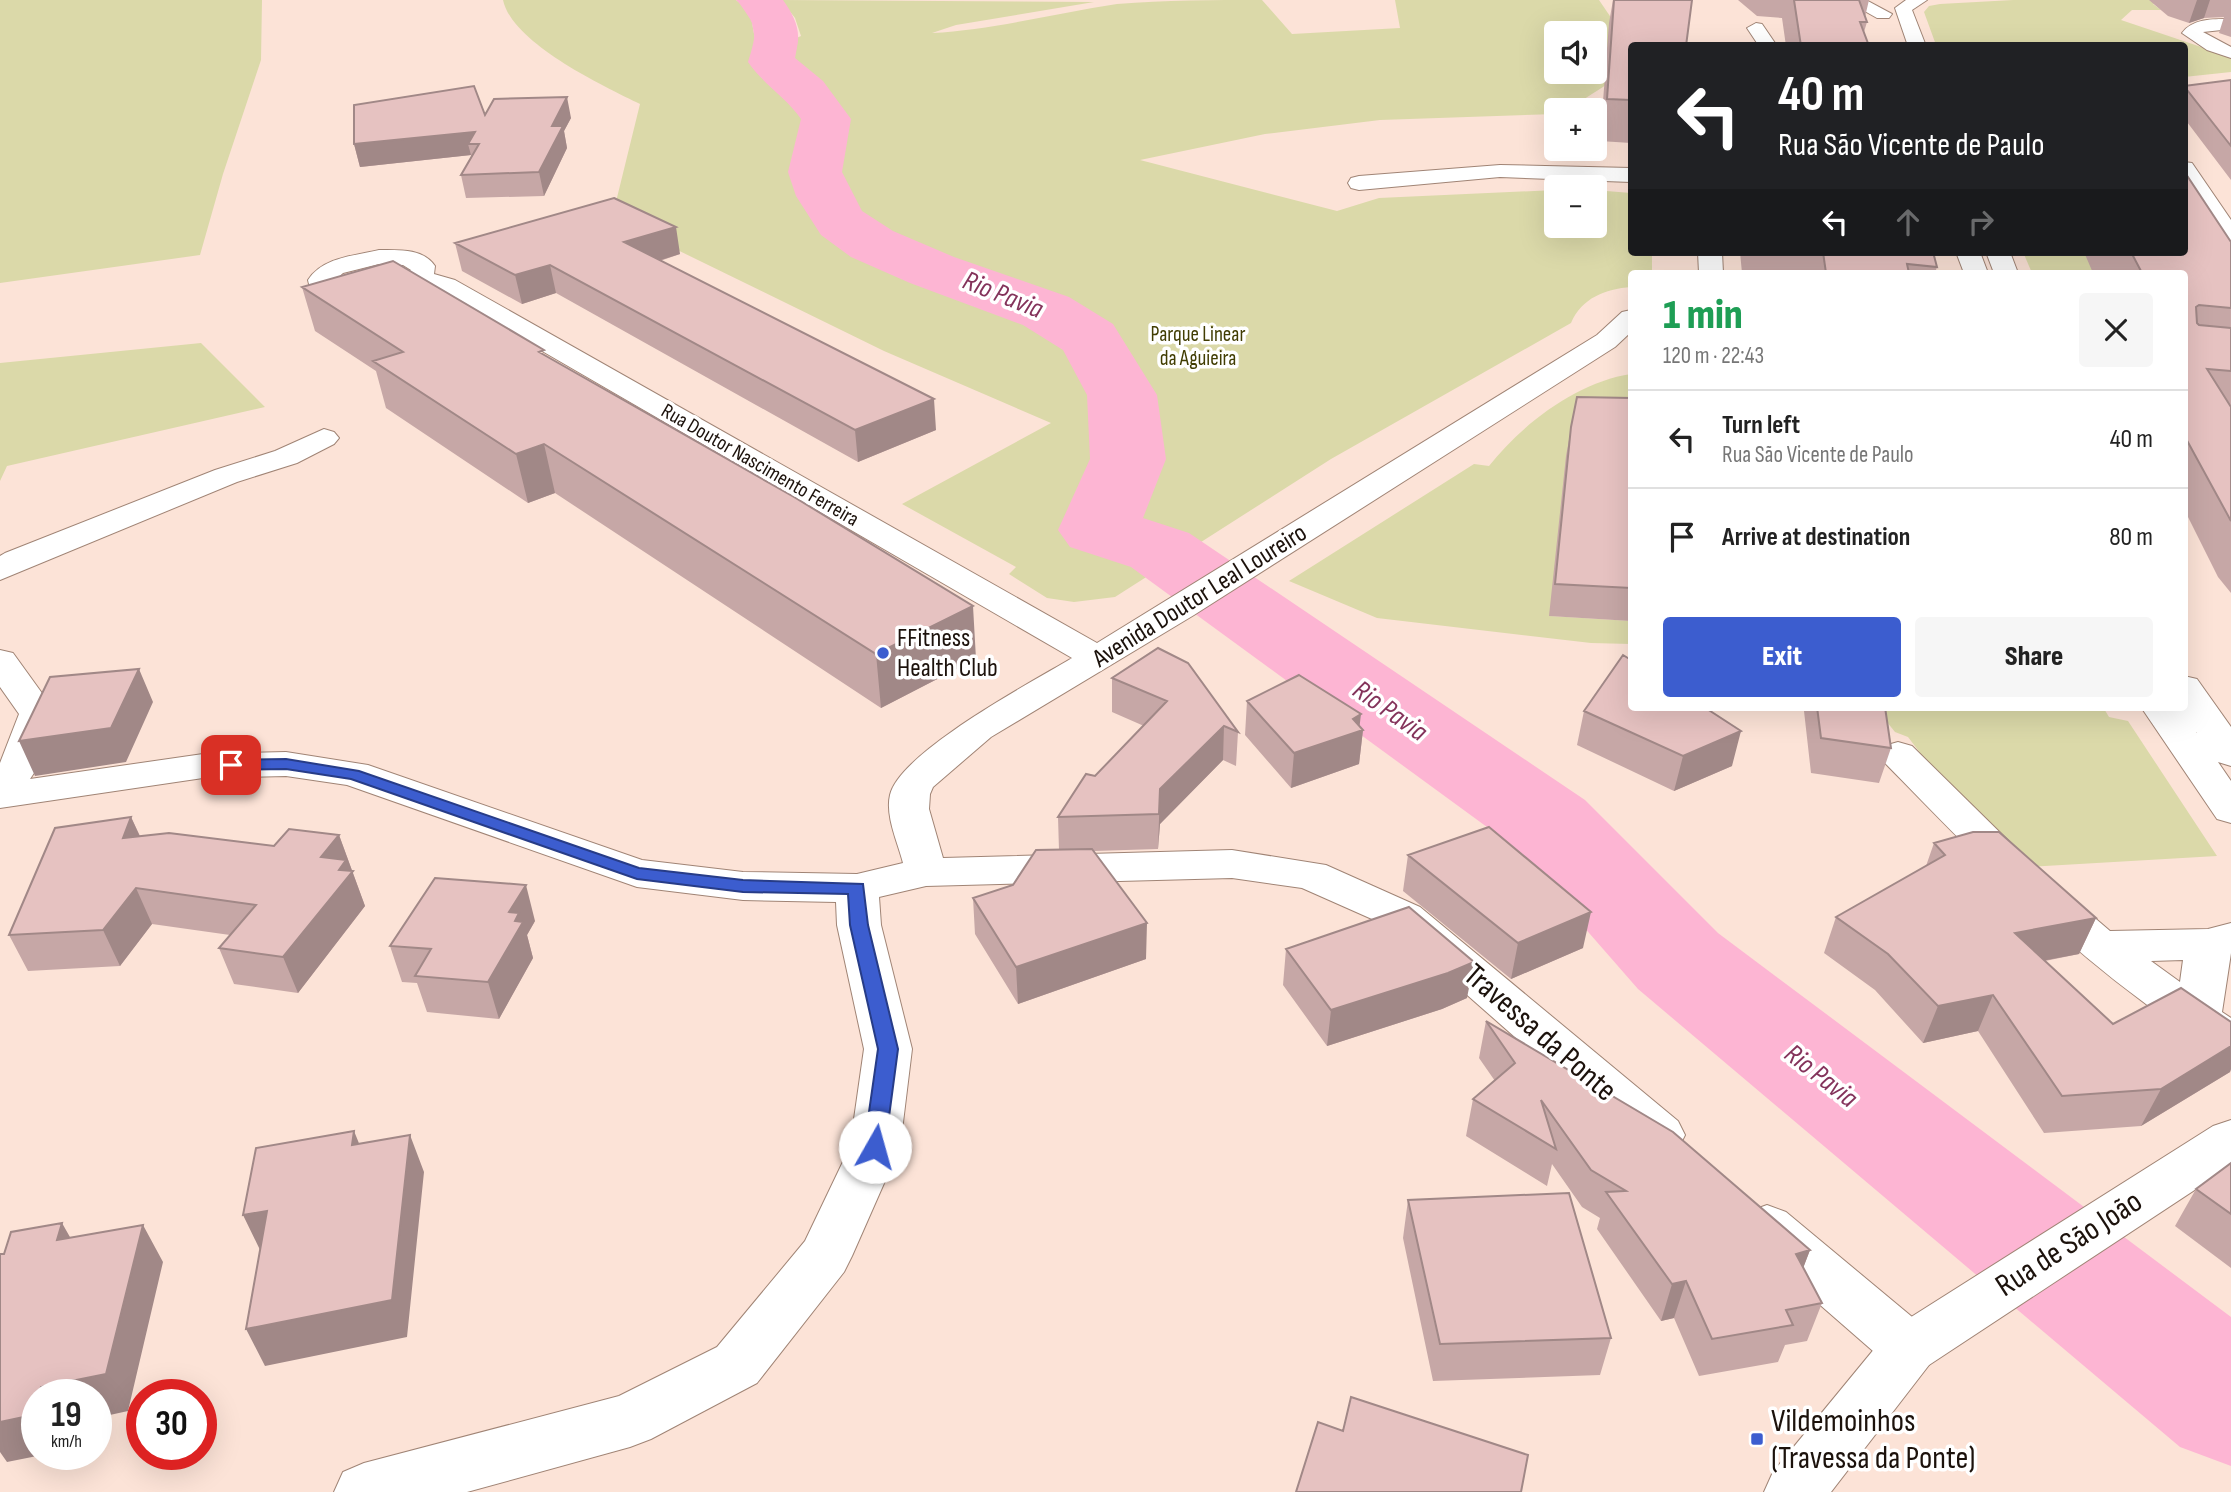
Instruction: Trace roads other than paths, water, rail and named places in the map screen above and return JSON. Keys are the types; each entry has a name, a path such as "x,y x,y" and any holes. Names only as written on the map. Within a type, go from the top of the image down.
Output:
{"street":[{"path":"1853,0 1883,14"},
{"path":"1916,42 1903,8 1919,0"},
{"path":"2231,24 2206,25 2191,33 2206,43 2231,53"},
{"path":"1756,28 1765,42"},
{"path":"1359,183 1500,171 1628,174"},
{"path":"2188,174 2231,237"},
{"path":"2208,204 2231,203"},
{"name":"Rua Doutor Nascimento Ferreira","path":"418,278 446,285 1099,659"},
{"name":"Avenida Doutor Leal Loureiro","path":"926,872 909,809 910,794 916,781 978,729 1182,608 1606,341 1628,323"},
{"name":"Avenida Doutor Leal Loureiro","path":"1568,365 1598,355 1628,350"},
{"path":"0,570 17,560 226,476 286,457 324,438"},
{"path":"0,660 38,713 18,767 0,796"},
{"path":"2188,693 2231,754"},
{"path":"2163,711 2231,810"},
{"path":"1898,754 2019,876 2100,947 2215,1029"},
{"name":"Travessa da Ponte","path":"0,796 203,766 286,764 354,774 637,873 743,886 857,888 926,872 1232,864 1311,875 1405,917 1688,1160"},
{"path":"364,1492 630,1420 737,1365 825,1256 875,1147 888,1049 859,925 857,888"},
{"path":"2100,947 2219,941 2215,1029"},
{"name":"Rua de São João","path":"1794,1492 1927,1336 2231,1140"},
{"path":"1741,1205 1927,1336"}],"waterway":[{"name":"Rio Pavia","path":"758,0 771,13 776,28 771,62 806,91 826,119 815,172 824,196 841,223 872,244 932,270 1046,311 1090,338 1122,395 1128,459 1098,530 1160,550 1549,823 1678,961 2231,1401"}],"place":[{"name":"FFitness Health Club","path":"883,653"},
{"name":"Vildemoinhos (Travessa da Ponte)","path":"1757,1439"}],"park label":[{"name":"Parque Linear da Aguieira","path":"1198,346"}]}
